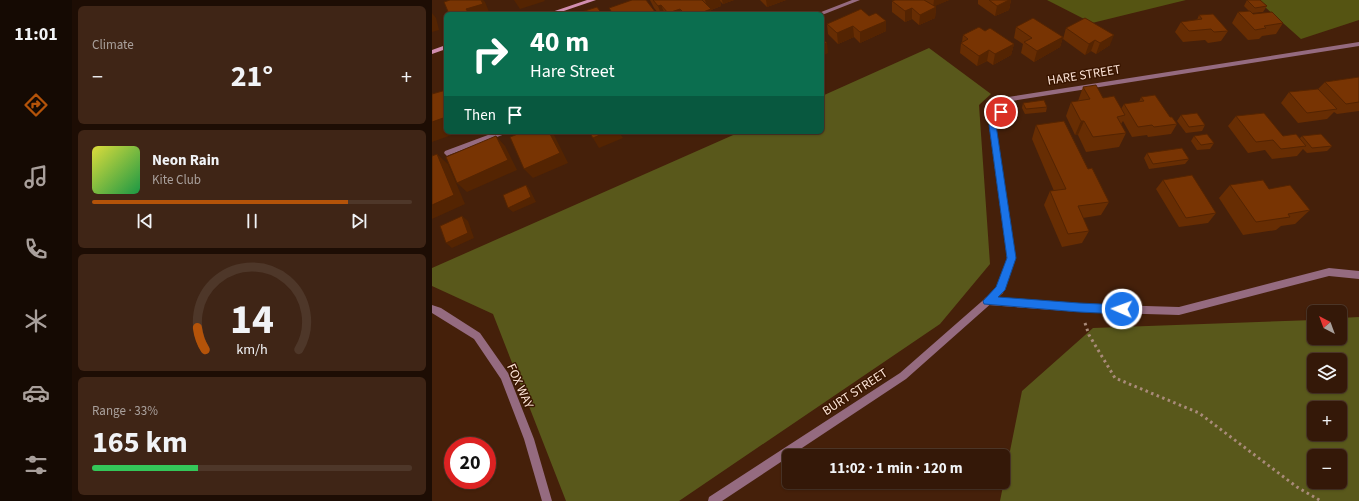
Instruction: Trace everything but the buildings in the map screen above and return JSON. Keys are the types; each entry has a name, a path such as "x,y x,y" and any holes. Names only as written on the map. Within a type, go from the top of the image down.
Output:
{"main road":[{"path":"555,12 593,0"},
{"path":"432,52 444,49"}],"street":[{"path":"824,12 856,0"},
{"name":"HARE STREET","path":"1000,290 1011,258 992,125 1010,98 1359,44"},
{"path":"447,153 498,134"},
{"path":"988,301 1079,308 1179,311 1330,272 1359,276"},
{"name":"BURT STREET","path":"713,501 903,376 1000,290"},
{"name":"FOX WAY","path":"432,309 438,311 478,336 505,376 529,440 546,501"}],"path":[{"path":"1079,308 1089,335 1115,378 1199,413 1297,487 1321,501"}],"shaded area":[{"path":"1047,0 1186,0 1092,23"},
{"path":"1257,0 1359,0 1359,20 1301,39"},
{"path":"929,48 991,94 979,105 990,264 940,324 679,501 566,501 493,314 432,286 432,268 735,134 824,134 824,95"},
{"path":"1359,317 1359,501 1000,501 1002,489 1010,489 1010,451 1022,391 1093,328 1307,320 1307,345 1347,345 1347,318"}],"route":[{"path":"1001,112 992,125 1011,258 1000,290 988,301 1079,308 1122,309"}]}
